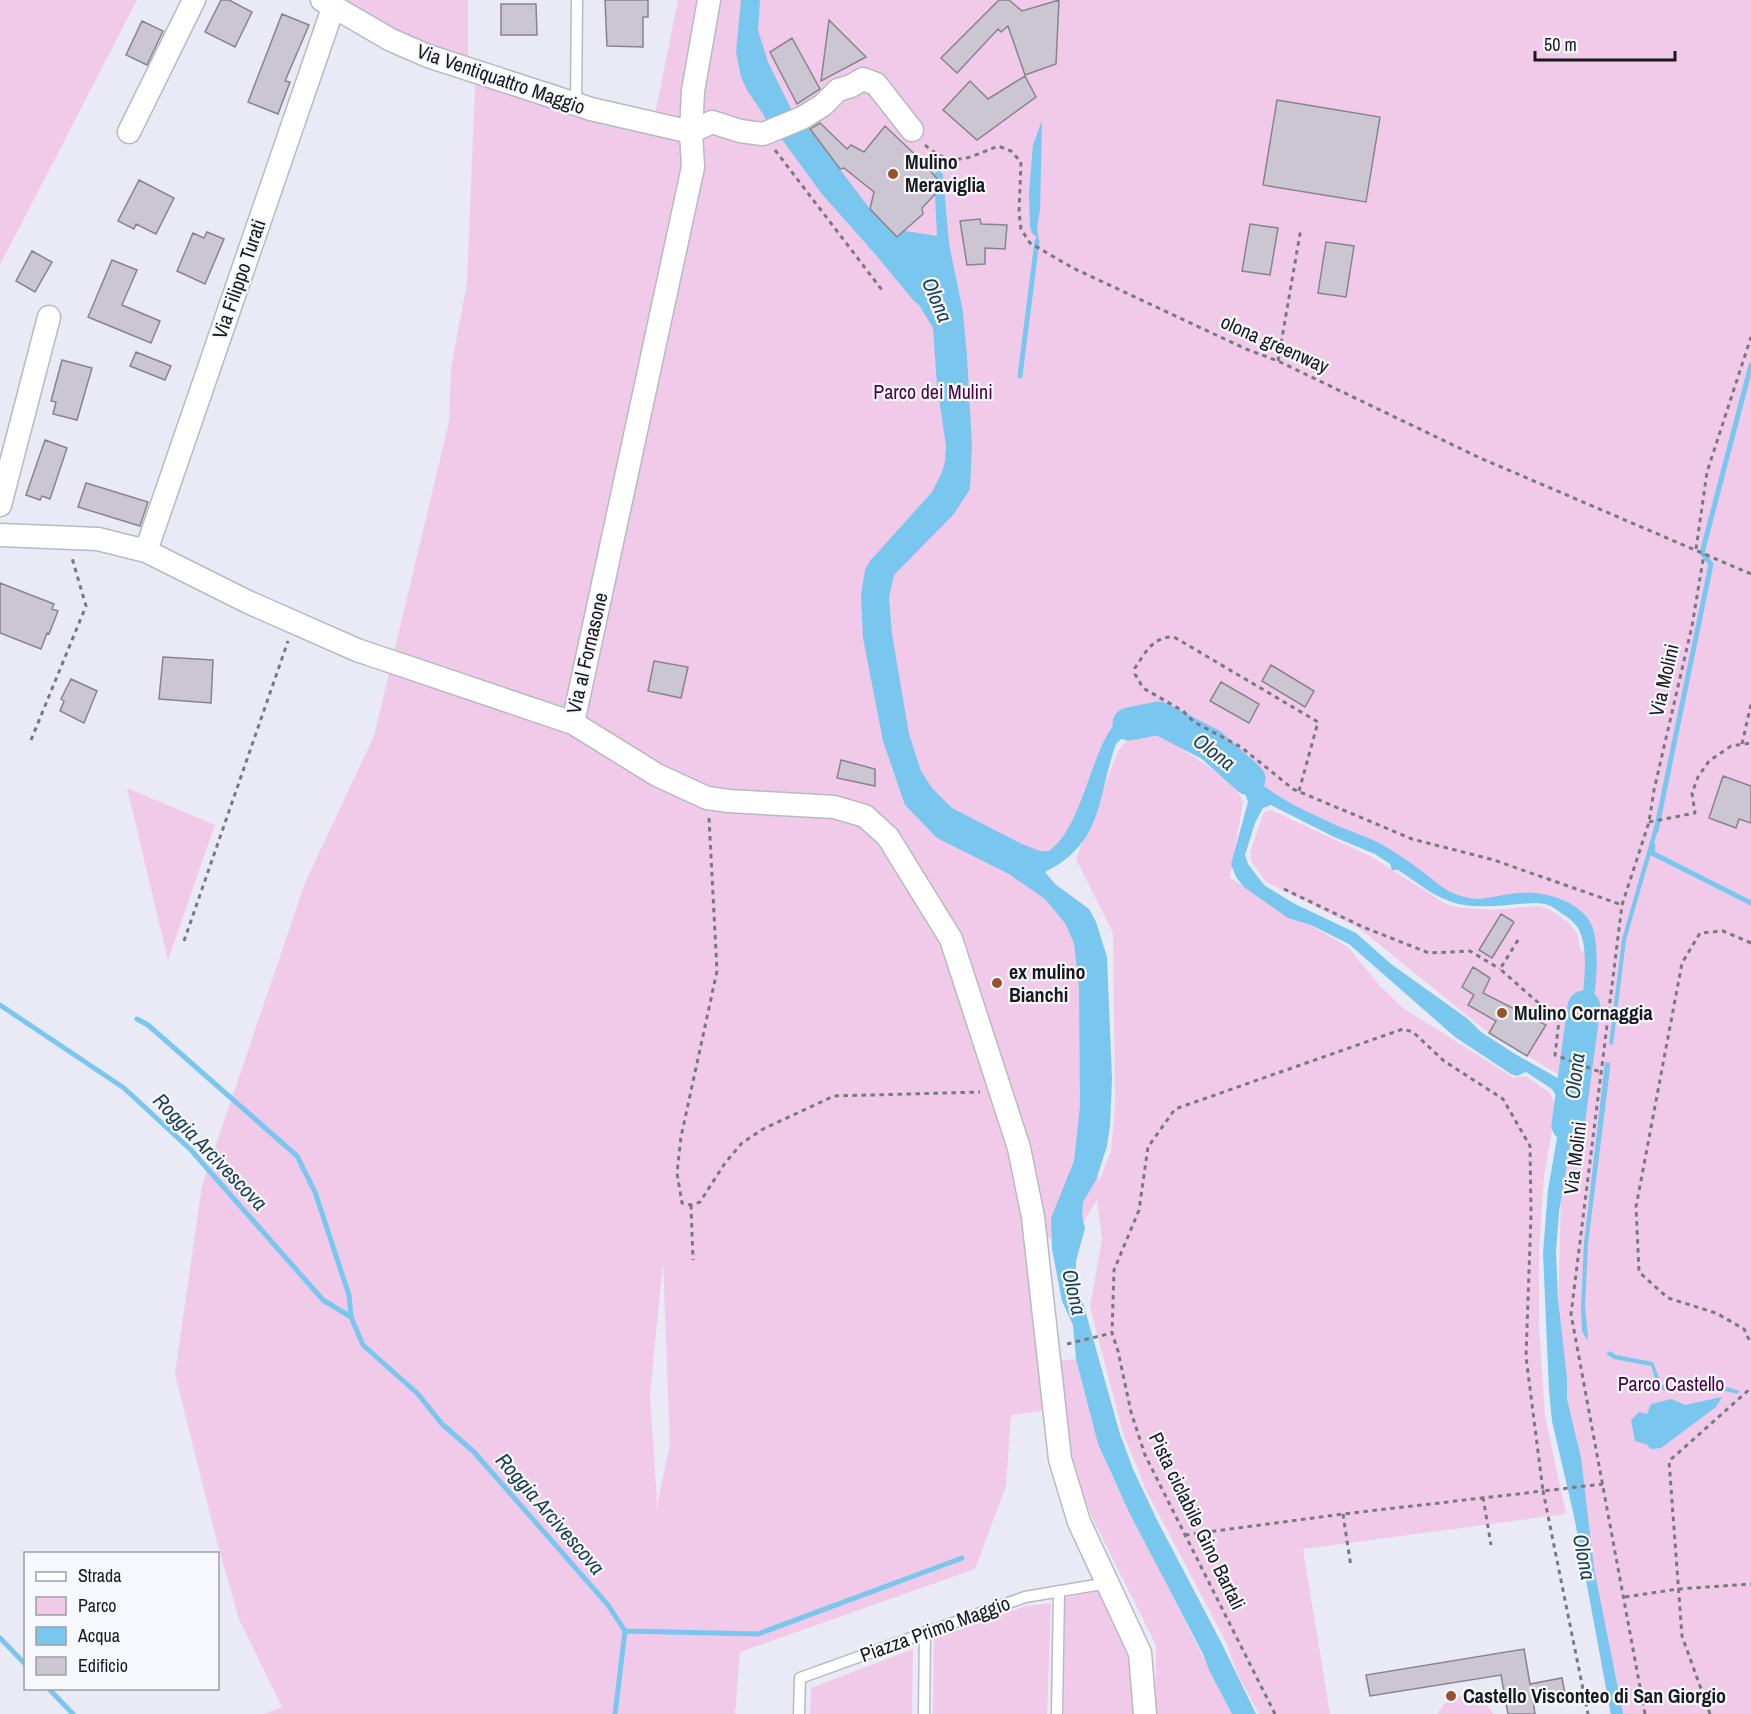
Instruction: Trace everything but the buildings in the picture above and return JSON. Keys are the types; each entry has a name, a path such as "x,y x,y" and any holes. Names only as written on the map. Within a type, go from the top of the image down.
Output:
{"street":[{"path":"129,132 194,0"},
{"name":"Via al Fornasone","path":"0,535 98,539 146,550 248,602 357,650 573,723 693,167 691,132 693,91 709,0"},
{"name":"Via Ventiquattro Maggio","path":"327,4 391,40 428,56 576,104 691,132"},
{"name":"Via Filippo Turati","path":"146,550 327,4"},
{"path":"691,132 712,122 740,131 763,134 802,118 823,105 838,90 863,79 876,84 912,130"},
{"path":"0,505 50,317"},
{"path":"573,723 657,776 707,798 834,807 865,816 888,837 951,939 1019,1148 1034,1217 1055,1346 1060,1459 1079,1522 1140,1653 1145,1714"}],"lane":[{"path":"576,104 577,0"},
{"name":"Piazza Primo Maggio","path":"799,1714 800,1678 1025,1597 1108,1583"},
{"path":"1057,1714 1059,1592"},
{"path":"924,1714 925,1632"}],"path":[{"name":"olona greenway","path":"912,130 935,154 950,159 963,160 998,146 1011,151 1021,162 1019,212 1021,229 1030,243 1073,268 1246,349 1278,361 1478,457 1704,554"},
{"path":"763,134 882,290"},
{"path":"1278,361 1301,228"},
{"path":"1696,549 1707,472 1751,337"},
{"path":"31,740 86,606 68,539"},
{"path":"1704,554 1751,574"},
{"name":"Via Molini","path":"1645,1714 1571,1314 1622,904 1648,822 1692,626 1704,554"},
{"path":"184,940 294,622"},
{"path":"1299,791 1318,722 1174,637 1163,638 1151,645 1135,668 1135,674 1143,688 1183,711 1194,722 1241,747 1293,789 1412,838 1494,860 1622,904"},
{"path":"1742,744 1751,704"},
{"path":"1648,822 1695,813 1692,793 1698,777 1709,761 1731,746 1751,743"},
{"path":"707,798 717,971 681,1137 677,1173 682,1203 691,1205 700,1202 741,1143 763,1129 834,1096 1000,1092"},
{"path":"1284,889 1363,927 1429,953 1470,951 1500,969 1559,1021 1555,1054 1600,1072"},
{"path":"1751,943 1723,931 1700,933 1682,963 1636,1207 1639,1272 1668,1298 1716,1313 1744,1329 1751,1344"},
{"path":"1500,969 1518,939"},
{"name":"Pista ciclabile Gino Bartali","path":"1275,1714 1145,1455 1131,1412 1112,1333 1114,1270 1139,1210 1148,1148 1175,1109 1403,1029 1413,1032 1444,1061 1503,1099 1530,1146 1531,1214 1526,1357 1543,1491 1588,1714"},
{"path":"691,1205 693,1260"},
{"path":"1055,1346 1112,1333"},
{"path":"1710,1714 1682,1636 1669,1461 1751,1388"},
{"path":"1185,1535 1603,1484"},
{"path":"1483,1497 1491,1545"},
{"path":"1343,1514 1351,1567"},
{"path":"1624,1597 1678,1589 1751,1584"}],"green space":[{"path":"0,0 137,0 0,265"},
{"path":"322,0 468,0 468,70"},
{"name":"Parco dei Mulini","path":"678,0 1751,0 1751,1714 1610,1714 1590,1597 1558,1316 1563,1110 1568,1075 1562,1077 1485,1030 1359,928 1266,882 1251,861 1250,852 1264,812 1271,810 1372,857 1446,904 1463,908 1494,910 1537,906 1549,909 1569,923 1577,933 1581,952 1595,948 1576,908 1519,900 1452,897 1420,875 1252,796 1210,754 1178,734 1136,727 1117,737 1074,839 1039,869 1105,964 1089,1092 1099,1182 1111,1151 1115,1106 1113,933 1076,859 1118,751 1132,734 1159,733 1235,785 1243,802 1230,878 1348,947 1380,986 1403,1008 1514,1078 1526,1076 1550,1093 1556,1107 1544,1176 1539,1249 1539,1326 1545,1416 1566,1514 1303,1549 1330,1714 1259,1714 1237,1673 1226,1642 1147,1492 1123,1433 1090,1307 1102,1239 1097,1199 1075,1237 1031,1240 1048,1410 1011,1415 1006,1486 975,1569 740,1652 735,1714 265,1714 282,1707 239,1619 217,1542 175,1374 202,1186 305,883 374,736 449,422 451,368 467,283 476,63 655,115","holes":["663,1261 670,1445 655,1515 657,1501 650,1396"]},
{"path":"127,788 215,825 168,960"},
{"path":"1076,1359 1098,1444 1232,1714 1155,1714 1156,1645 1091,1515 1070,1461 1055,1361"},
{"path":"1104,1590 1130,1653 1137,1714 1064,1714 1065,1598"},
{"path":"1051,1603 1047,1714 933,1714 934,1639 1026,1606"},
{"path":"913,1649 912,1714 810,1714 811,1688"},
{"path":"1467,1695 1482,1702 1493,1714 1438,1714 1450,1700"}],"water":[{"path":"741,0 760,0 758,30 768,62 795,117 808,127 870,209 892,232 899,230 937,236 935,194 937,192 935,189 938,180 933,175 939,170 943,175 949,244 963,312 967,356 972,445 970,489 954,514 894,575 889,597 892,634 909,734 921,771 932,788 952,808 1022,844 1040,851 1049,851 1062,838 1073,820 1107,736 1117,721 1130,713 1139,713 1167,722 1200,739 1236,762 1284,799 1305,811 1381,844 1453,893 1478,899 1519,893 1537,893 1564,900 1586,916 1596,943 1597,962 1594,1003 1586,1054 1574,1051 1585,971 1583,940 1575,924 1553,907 1536,903 1470,906 1449,901 1429,891 1398,870 1392,870 1390,864 1375,854 1334,837 1271,805 1263,808 1255,823 1245,855 1248,864 1264,885 1293,903 1356,933 1391,964 1468,1019 1481,1032 1515,1054 1563,1081 1566,1081 1568,1077 1578,1081 1559,1212 1556,1252 1558,1299 1567,1378 1567,1399 1581,1458 1594,1568 1623,1714 1611,1714 1574,1516 1552,1421 1543,1253 1548,1190 1557,1138 1560,1102 1552,1089 1526,1072 1517,1076 1511,1074 1455,1037 1349,944 1311,925 1288,918 1244,887 1236,877 1231,864 1248,802 1242,785 1228,770 1159,731 1140,727 1129,731 1116,744 1096,817 1088,833 1078,847 1064,860 1045,872 1055,884 1089,909 1096,922 1107,957 1112,1079 1110,1126 1107,1146 1096,1180 1083,1202 1082,1216 1085,1228 1076,1261 1076,1278 1120,1434 1133,1469 1256,1714 1232,1714 1209,1670 1203,1654 1129,1512 1098,1444 1076,1359 1073,1325 1062,1301 1052,1249 1051,1218 1074,1161 1080,1106 1079,988 1074,943 1065,923 1045,899 1009,874 937,838 905,805 883,741 863,638 861,595 865,570 870,561 932,492 945,461 946,446 937,385 933,328 919,305 821,193 784,142 768,125 747,90 741,77 736,52"},
{"path":"1042,120 1040,210 1037,228 1039,240 1030,227 1029,194 1033,145"},
{"path":"1655,824 1659,826 1626,940 1613,1045 1609,1044 1622,939"},
{"path":"1605,1062 1610,1063 1610,1069 1588,1244 1585,1307 1587,1340 1582,1331 1581,1307 1584,1243"},
{"path":"1610,1351 1616,1355 1653,1362 1661,1383 1665,1386 1675,1389 1720,1385 1740,1391 1737,1394 1718,1391 1673,1392 1665,1390 1657,1385 1651,1366 1614,1359 1606,1354"},
{"path":"1722,1397 1716,1407 1661,1448 1651,1449 1646,1444 1635,1441 1631,1420 1639,1412 1647,1414 1651,1404 1672,1399 1685,1405"}],"waterway":[{"path":"1020,376 1037,241"},
{"path":"1656,831 1711,564 1702,553 1751,365"},
{"name":"Olona","path":"1129,724 1159,718 1211,745 1249,779"},
{"path":"1653,846 1652,853 1751,903"},
{"name":"Roggia Arcivescova","path":"0,1005 124,1088 191,1150 323,1300 351,1317"},
{"name":"Olona","path":"1568,1125 1584,1007"},
{"name":"Roggia Arcivescova","path":"137,1019 148,1025 297,1156 315,1192 349,1295 351,1317 363,1345 418,1394 442,1424 474,1452 608,1605 625,1631 758,1634 962,1558"},
{"name":"Roggia Arcivescova","path":"615,1714 625,1631"},
{"name":"Roggia Arcivescova","path":"0,1638 24,1663"},
{"name":"Roggia Arcivescova","path":"50,1690 73,1714"}],"place":[{"name":"Mulino Meraviglia","path":"893,174"},
{"name":"ex mulino Bianchi","path":"997,983"},
{"name":"Mulino Cornaggia","path":"1502,1013"},
{"name":"Castello Visconteo di San Giorgio","path":"1451,1696"}],"park label":[{"name":"Parco Castello","path":"1671,1384"}]}
